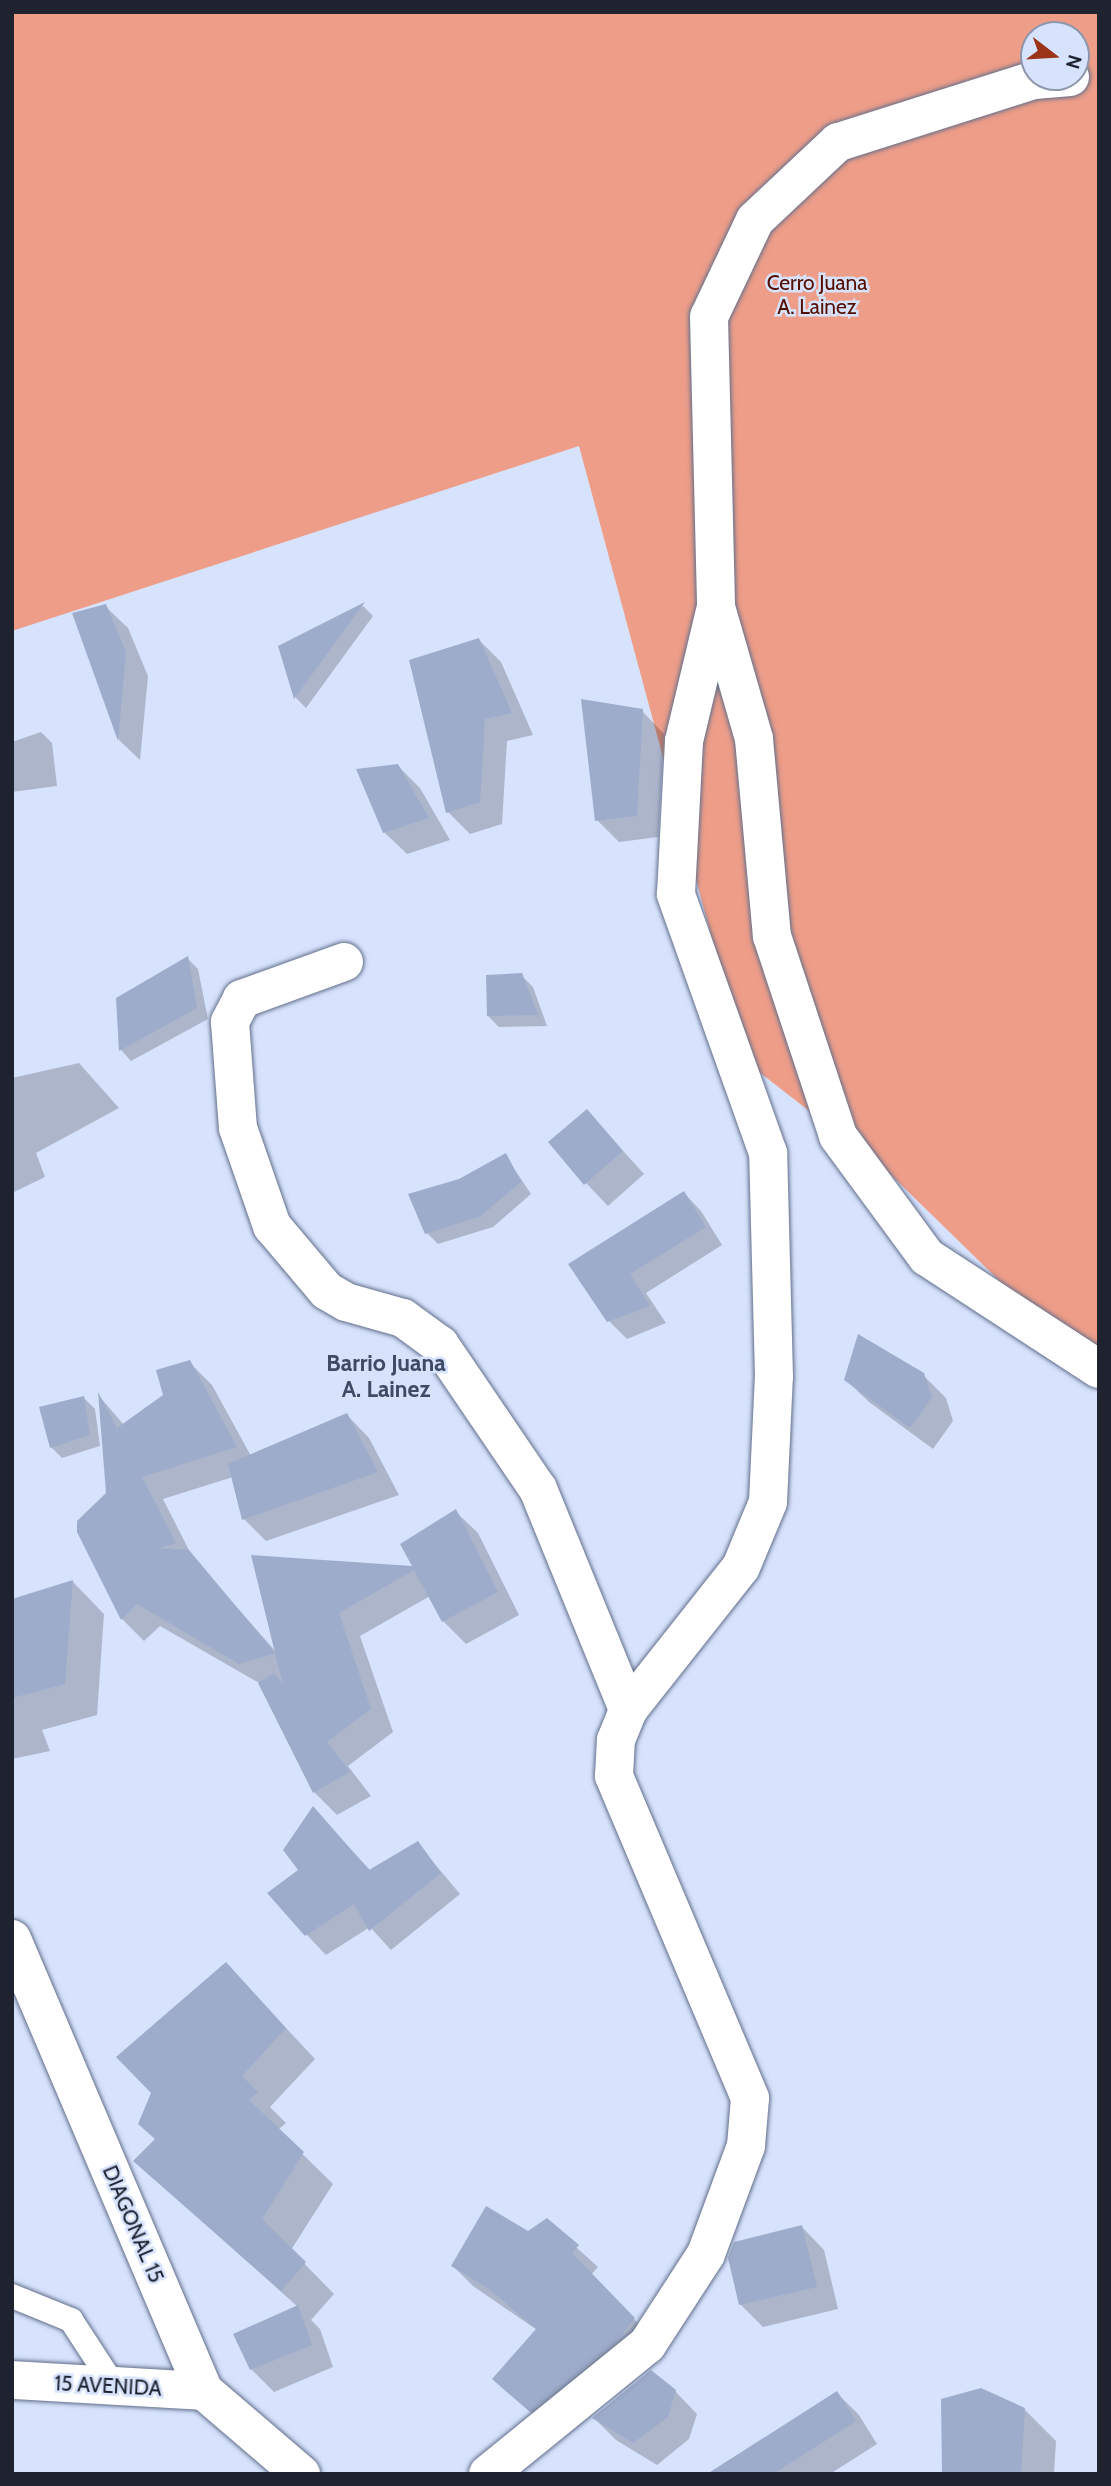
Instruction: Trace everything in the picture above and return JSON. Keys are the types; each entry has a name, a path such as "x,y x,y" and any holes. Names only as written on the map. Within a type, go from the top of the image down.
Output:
{"street":[{"path":"1020,84 838,142 755,219 709,317 716,607 754,738 772,936 838,1136 927,1257 1099,1369"},
{"path":"488,2474 647,2345 706,2254 746,2146 750,2098 614,1776 617,1740 628,1710 741,1567 768,1502 774,1377 768,1153 676,894 684,741 716,607"},
{"path":"344,962 242,999 230,1022 237,1128 272,1226 327,1291 346,1301 403,1318 440,1345 538,1489 628,1710"},
{"name":"DIAGONAL 15","path":"12,1939 204,2391 302,2474"},
{"name":"15 AVENIDA","path":"12,2380 204,2391"}],"lane":[{"path":"12,2295 71,2320 114,2386"}],"green space":[{"name":"Cerro Juana A. Lainez","path":"12,12 1099,12 1099,1378 889,1173 745,1061 579,446 12,631"}],"building":[{"path":"365,602 294,699 278,646"},
{"path":"106,604 126,652 118,741 72,613"},
{"path":"479,638 512,713 485,719 480,802 446,813 409,660"},
{"path":"581,699 643,709 637,816 595,821"},
{"path":"398,764 429,818 383,833 356,769"},
{"path":"188,956 197,1008 119,1051 116,998"},
{"path":"522,973 538,1015 487,1016 486,975"},
{"path":"587,1109 623,1151 584,1185 548,1142"},
{"path":"506,1153 521,1182 481,1216 425,1234 408,1194 459,1179"},
{"path":"684,1191 706,1227 630,1274 650,1306 607,1322 568,1264"},
{"path":"858,1334 924,1373 932,1397 910,1428 844,1380"},
{"path":"190,1360 237,1447 142,1477 176,1543 160,1548 189,1550 275,1653 239,1664 137,1604 121,1620 77,1532 77,1521 106,1493 98,1392 117,1428 163,1395 156,1370"},
{"path":"84,1396 90,1435 50,1448 39,1407"},
{"path":"347,1413 378,1472 242,1520 228,1464"},
{"path":"456,1509 498,1592 442,1622 414,1570 339,1613 371,1709 327,1742 350,1772 313,1793 258,1683 274,1673 283,1684 251,1555 412,1566 400,1544"},
{"path":"73,1580 65,1684 12,1698 12,1599"},
{"path":"313,1806 369,1870 418,1841 441,1873 369,1931 354,1904 305,1936 267,1893 298,1870 283,1850"},
{"path":"226,1962 286,2028 242,2076 258,2092 249,2100 304,2152 262,2219 306,2262 281,2291 133,2161 155,2139 138,2124 151,2093 116,2057"},
{"path":"486,2206 528,2231 547,2218 579,2245 572,2253 635,2318 615,2343 530,2412 492,2379 536,2329 489,2289 451,2266"},
{"path":"802,2225 817,2287 739,2305 728,2258 734,2242"},
{"path":"298,2305 312,2345 250,2370 233,2334"},
{"path":"651,2370 676,2390 668,2417 633,2443 592,2418"},
{"path":"981,2388 1025,2408 1021,2474 942,2474 941,2399"},
{"path":"837,2391 856,2421 773,2474 707,2474"}],"district":[{"name":"Barrio Juana A. Lainez","path":"386,1376"}]}
